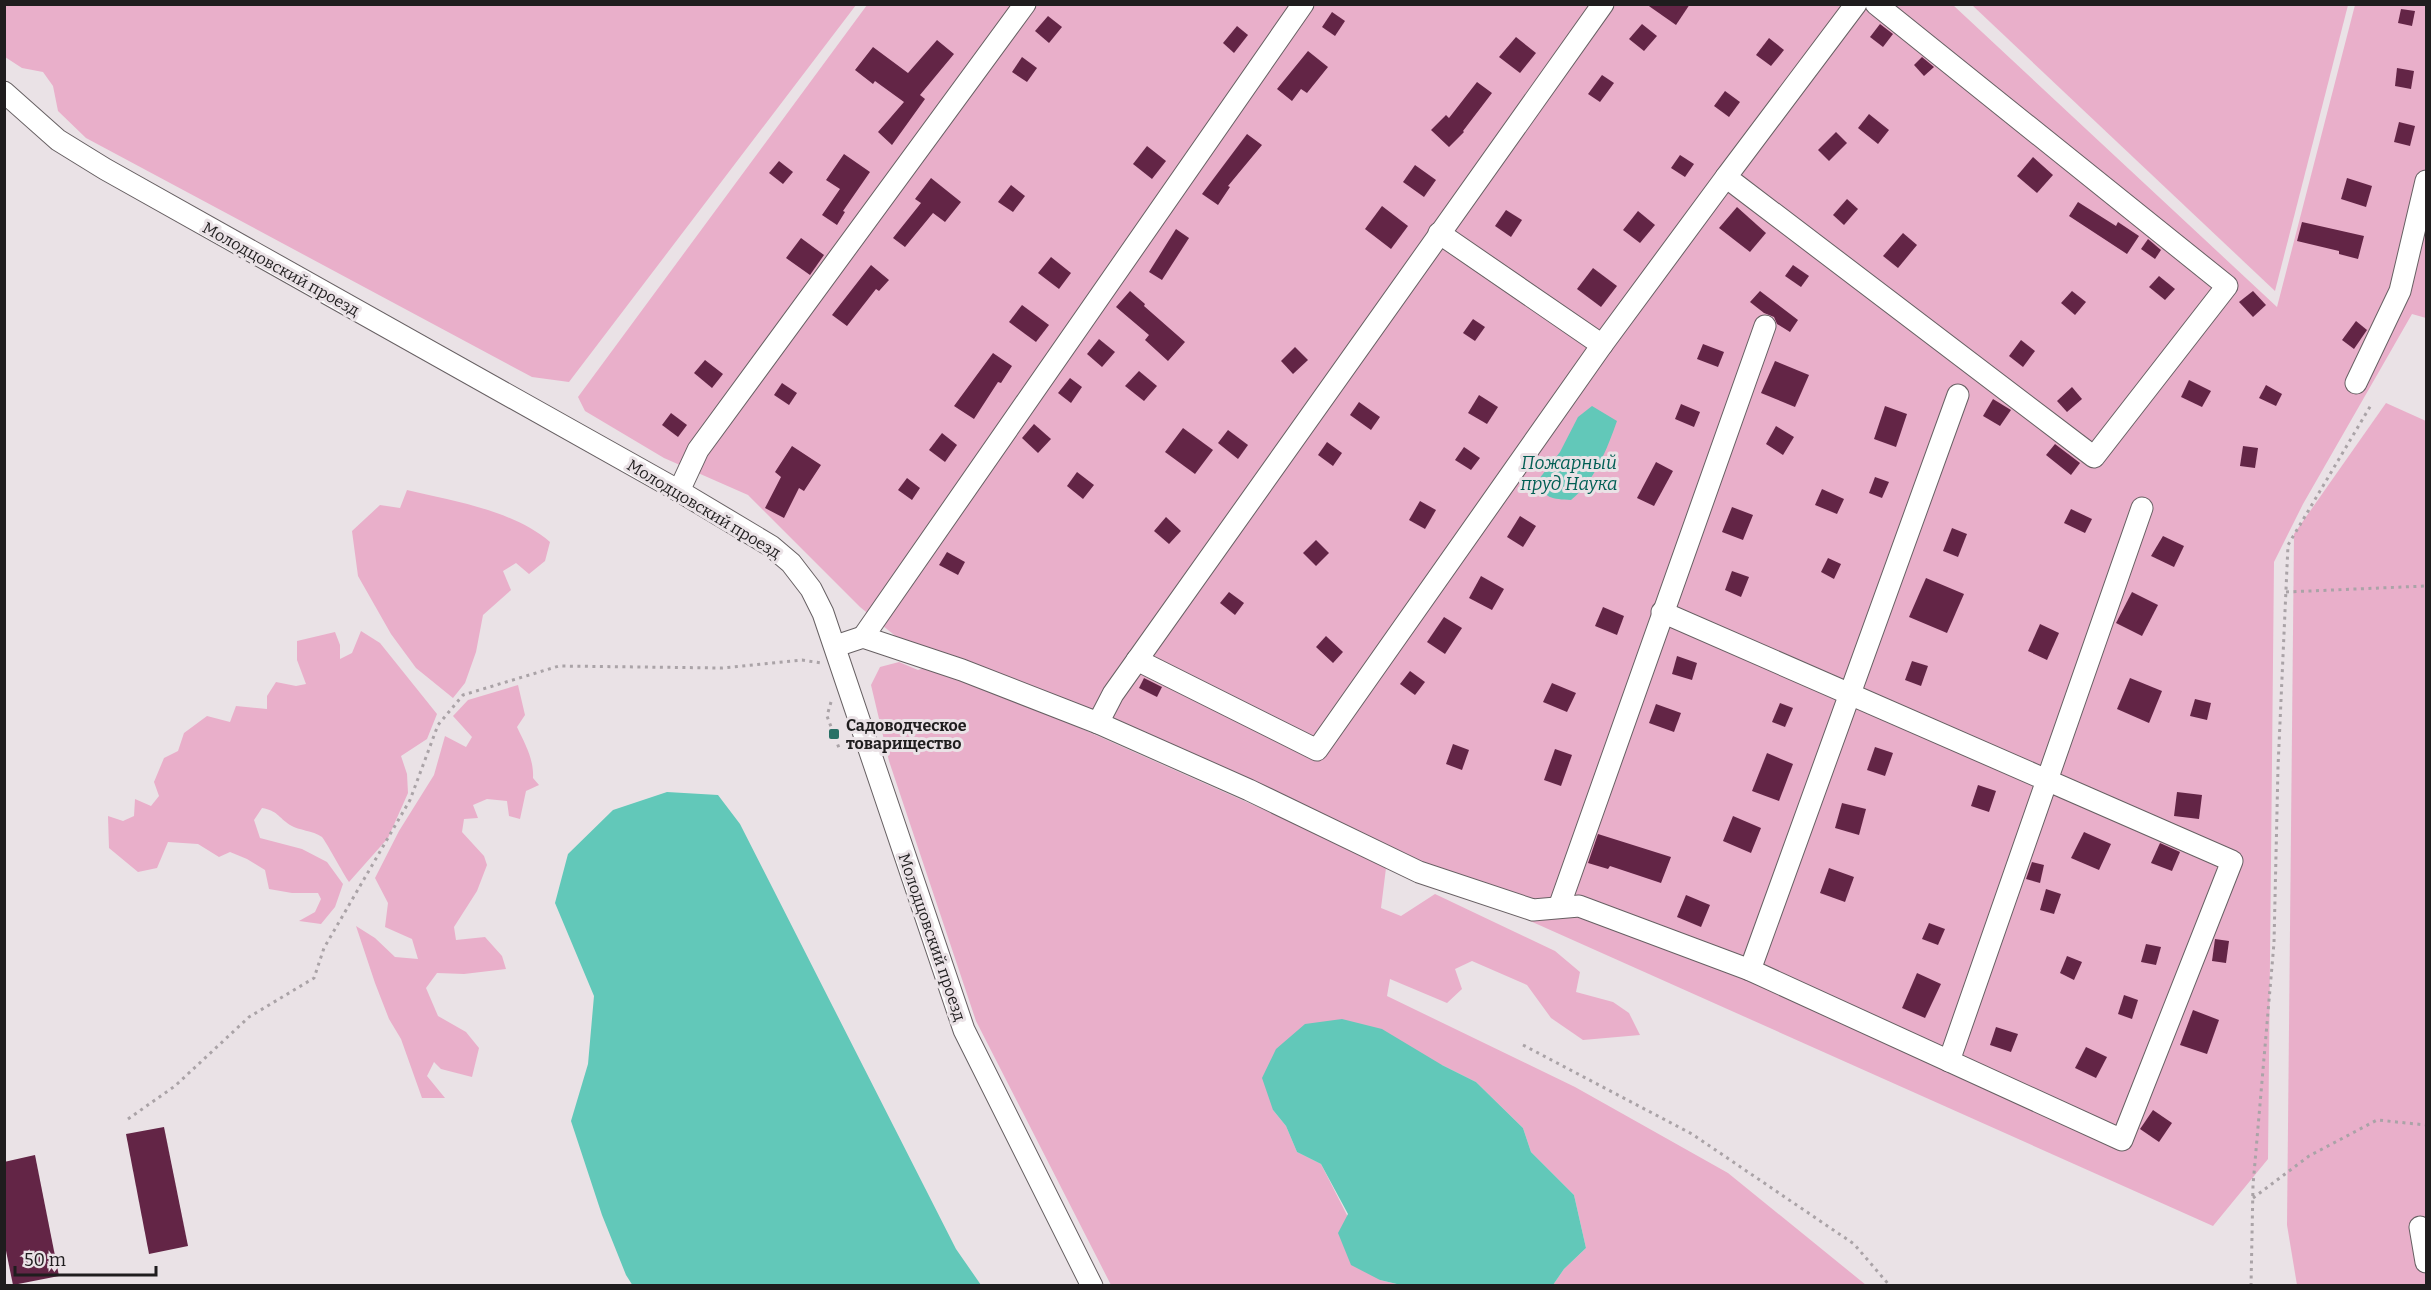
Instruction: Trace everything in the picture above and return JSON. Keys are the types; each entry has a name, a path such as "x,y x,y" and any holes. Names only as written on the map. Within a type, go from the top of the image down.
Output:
{"street":[{"path":"679,491 698,450 1025,4"},
{"path":"831,656 863,637 1303,4"},
{"path":"1098,723 1113,694 1603,4"},
{"path":"1137,660 1317,750 1602,345 1857,4"},
{"path":"1726,177 2094,457 2227,286 1876,4"},
{"name":"Молодцовский проезд","path":"4,92 58,140 105,169 679,491 771,546 791,563 811,589 823,613 831,656 876,773 964,1030 1092,1286"},
{"path":"2356,382 2400,291 2427,181"},
{"path":"1439,234 1602,345"},
{"path":"1559,907 1765,326"},
{"path":"1750,970 1958,395"},
{"path":"1949,1061 2142,508"},
{"path":"863,637 962,670 1098,723 1250,790 1419,872 1533,910 1579,906 1750,970 2122,1140 2232,861 1662,612"},
{"path":"2420,1227 2427,1262"}],"path":[{"path":"2251,1286 2253,1198 2274,943 2278,767 2288,544 2371,405"},
{"path":"2286,592 2427,586"},
{"path":"128,1119 175,1086 249,1017 314,978 324,948 410,800 438,725 463,695 559,666 722,668 831,656"},
{"path":"830,694 831,704 828,716 839,748"},
{"path":"1523,1045 1692,1134 1854,1244 1890,1286"},
{"path":"2253,1198 2309,1156 2377,1120 2427,1125"}],"shaded area":[{"path":"4,5 856,5 569,382 532,377 86,138 58,111 53,86 43,72 22,68 5,57"},
{"path":"867,5 1953,5 2277,307 2355,5 2426,5 2426,318 2412,314 2303,504 2274,562 2268,1159 2213,1226 899,639 860,607 748,495 664,458 585,411 578,397"},
{"path":"1972,5 2348,5 2275,291"},
{"path":"2386,403 2426,421 2426,1285 2297,1285 2287,1225 2294,534"},
{"path":"407,490 500,514 535,531 550,542 545,561 529,574 516,563 503,571 511,590 483,615 476,652 465,683 453,698 416,668 391,634 358,576 352,531 380,505 400,508"},
{"path":"361,631 380,643 437,714 427,739 401,756 407,774 408,793 388,838 349,882 322,837 294,827 267,809 262,808 254,820 260,838 302,849 327,862 343,884 335,907 321,924 299,921 315,912 321,899 318,893 292,893 269,889 265,870 230,852 219,857 198,844 168,842 157,868 138,872 109,848 108,816 123,821 134,816 135,799 151,806 159,796 154,782 164,758 178,751 184,733 207,716 230,722 236,706 267,709 267,696 276,682 296,686 306,684 297,660 297,641 335,632 340,645 340,659 352,653"},
{"path":"899,662 918,670 936,664 1368,856 1386,868 1381,908 1401,916 1435,894 1555,951 1580,972 1576,992 1613,1002 1629,1013 1640,1035 1583,1040 1551,1018 1527,985 1472,961 1455,969 1462,989 1447,1003 1390,979 1387,996 1575,1087 1728,1173 1866,1285 1553,1285 1564,1269 1586,1248 1574,1195 1531,1152 1523,1128 1476,1082 1442,1065 1273,1110 1286,1126 1297,1152 1321,1164 1380,1280 1401,1285 1111,1285 976,1021 889,761 871,685 880,667"},
{"path":"518,685 525,715 517,727 530,758 533,778 539,785 526,791 520,819 509,816 507,801 487,799 473,805 478,818 464,819 462,832 484,856 487,865 477,891 454,927 456,940 485,937 502,956 506,969 464,974 437,973 426,988 438,1016 466,1032 479,1048 472,1077 441,1069 434,1062 427,1076 445,1098 422,1098 401,1039 389,1019 375,983 356,926 375,938 395,957 418,959 412,939 385,927 388,903 375,878 399,831 434,775 445,736 466,747 472,737 453,716 468,700"}],"water":[{"name":"Пожарный пруд Наука","path":"1592,406 1617,421 1604,453 1587,484 1571,500 1549,497 1540,486 1539,479 1560,452 1578,417"},
{"path":"667,792 718,795 740,824 956,1249 981,1285 633,1286 626,1275 602,1215 571,1121 588,1064 594,996 555,903 568,854 613,810"},
{"path":"1342,1019 1382,1029 1442,1065 1476,1082 1523,1128 1531,1152 1574,1195 1586,1248 1564,1269 1553,1285 1401,1285 1380,1280 1351,1265 1338,1233 1348,1214 1321,1164 1297,1152 1286,1126 1273,1110 1262,1078 1276,1049 1305,1024"}],"building":[{"path":"1646,4 1690,4 1676,25"},
{"path":"2401,9 2415,11 2412,26 2398,23"},
{"path":"1332,12 1345,21 1335,36 1322,27"},
{"path":"1048,16 1062,27 1049,43 1035,31"},
{"path":"1642,24 1657,36 1644,51 1629,39"},
{"path":"1880,24 1893,34 1883,47 1870,37"},
{"path":"1237,26 1248,35 1234,53 1223,43"},
{"path":"1516,37 1536,53 1520,73 1499,57"},
{"path":"1769,38 1784,50 1771,66 1756,55"},
{"path":"937,40 954,54 920,95 925,99 892,145 878,132 904,102 875,81 873,84 855,70 873,47 908,73"},
{"path":"1308,51 1328,67 1307,93 1301,89 1292,101 1277,89"},
{"path":"1022,57 1037,68 1027,82 1012,72"},
{"path":"1922,57 1934,67 1924,76 1914,65"},
{"path":"2397,68 2414,71 2411,89 2395,86"},
{"path":"1602,75 1614,83 1600,102 1588,94"},
{"path":"1477,82 1492,93 1464,132 1449,147 1431,130 1446,115 1449,118"},
{"path":"1725,91 1740,102 1729,117 1714,106"},
{"path":"1869,114 1889,130 1878,144 1858,128"},
{"path":"2399,122 2415,126 2410,146 2394,142"},
{"path":"1836,132 1847,143 1829,161 1818,150"},
{"path":"1247,134 1262,145 1228,186 1230,187 1218,205 1202,194"},
{"path":"1147,146 1166,161 1152,179 1133,164"},
{"path":"844,154 870,172 843,211 845,212 837,225 822,215 840,189 826,180"},
{"path":"1680,155 1694,164 1685,177 1671,168"},
{"path":"2033,157 2053,175 2037,193 2017,176"},
{"path":"779,161 793,172 783,184 769,173"},
{"path":"1415,165 1436,180 1424,197 1403,182"},
{"path":"931,178 961,202 945,222 933,213 905,247 893,238 921,203 915,199"},
{"path":"2347,178 2372,186 2366,207 2341,199"},
{"path":"1011,185 1025,196 1013,212 998,202"},
{"path":"1847,199 1858,209 1844,225 1833,215"},
{"path":"2078,202 2116,226 2118,222 2139,236 2127,254 2069,216"},
{"path":"1382,206 1408,226 1391,249 1365,229"},
{"path":"1737,207 1766,233 1750,252 1719,228"},
{"path":"1506,210 1522,220 1511,237 1495,226"},
{"path":"1638,211 1655,225 1640,243 1623,230"},
{"path":"2302,222 2364,236 2358,259 2339,254 2339,251 2297,241"},
{"path":"1176,229 1189,238 1162,280 1149,272"},
{"path":"1903,233 1917,245 1898,268 1883,256"},
{"path":"801,238 824,255 810,275 786,258"},
{"path":"2148,239 2161,250 2155,259 2141,249"},
{"path":"1051,257 1071,273 1059,289 1038,273"},
{"path":"871,265 889,280 879,291 876,289 847,326 832,315"},
{"path":"1793,265 1809,276 1801,287 1785,276"},
{"path":"1593,268 1617,286 1601,307 1577,289"},
{"path":"2159,276 2175,289 2165,300 2149,287"},
{"path":"1130,291 1185,342 1168,361 1145,340 1149,335 1116,307"},
{"path":"1760,291 1798,320 1790,332 1777,324 1774,317 1764,313 1750,302"},
{"path":"2072,291 2086,302 2075,315 2061,303"},
{"path":"2253,291 2266,305 2253,317 2239,302"},
{"path":"1022,305 1049,325 1036,342 1009,322"},
{"path":"1473,319 1485,327 1475,341 1463,333"},
{"path":"2356,321 2367,330 2354,349 2342,340"},
{"path":"1099,339 1115,352 1102,367 1087,354"},
{"path":"2021,340 2035,351 2023,367 2009,356"},
{"path":"1703,344 1724,352 1718,367 1697,359"},
{"path":"1295,347 1308,360 1293,374 1281,361"},
{"path":"993,353 1012,366 1001,383 998,382 974,419 954,406"},
{"path":"705,360 723,374 712,388 694,373"},
{"path":"1775,361 1809,375 1795,407 1761,393"},
{"path":"1139,371 1157,386 1144,401 1125,386"},
{"path":"1070,378 1082,387 1071,403 1058,393"},
{"path":"2189,380 2211,391 2202,407 2181,397"},
{"path":"782,383 797,393 789,405 774,395"},
{"path":"2266,385 2282,394 2276,406 2259,398"},
{"path":"2072,387 2082,399 2067,412 2057,401"},
{"path":"1479,395 1498,407 1487,424 1468,413"},
{"path":"1993,399 2011,410 2000,426 1983,416"},
{"path":"1359,402 1380,417 1371,430 1350,415"},
{"path":"1681,404 1700,412 1694,427 1675,419"},
{"path":"1885,406 1907,414 1896,447 1874,439"},
{"path":"671,413 687,425 678,437 662,425"},
{"path":"1034,424 1051,439 1038,453 1022,438"},
{"path":"1776,426 1794,437 1783,455 1766,444"},
{"path":"1183,428 1213,450 1195,474 1165,452"},
{"path":"1228,430 1248,445 1238,459 1218,443"},
{"path":"942,433 957,445 945,462 929,450"},
{"path":"1327,442 1342,453 1333,466 1318,455"},
{"path":"2055,444 2080,463 2071,475 2046,455"},
{"path":"792,446 821,465 804,491 799,488 784,518 765,508 781,477 775,472"},
{"path":"2243,446 2258,448 2255,468 2240,466"},
{"path":"1464,447 1480,458 1471,470 1455,460"},
{"path":"1656,462 1673,471 1654,506 1637,498"},
{"path":"1077,472 1094,485 1083,499 1067,486"},
{"path":"1875,477 1889,482 1882,498 1869,493"},
{"path":"907,478 920,488 912,500 898,490"},
{"path":"1822,489 1844,499 1837,514 1815,505"},
{"path":"1420,501 1436,510 1425,529 1409,520"},
{"path":"1732,507 1753,515 1743,540 1722,532"},
{"path":"2071,509 2092,519 2085,533 2064,523"},
{"path":"1520,516 1536,526 1523,547 1507,537"},
{"path":"1166,517 1181,531 1169,544 1154,531"},
{"path":"1952,528 1967,534 1958,557 1943,551"},
{"path":"2163,536 2184,546 2174,567 2151,556"},
{"path":"1316,540 1329,553 1316,566 1303,553"},
{"path":"947,552 965,562 958,575 939,565"},
{"path":"1828,558 1841,564 1834,579 1821,572"},
{"path":"1732,571 1749,577 1741,597 1725,590"},
{"path":"1481,576 1504,589 1492,610 1469,598"},
{"path":"1926,578 1964,594 1947,633 1909,617"},
{"path":"1229,592 1244,603 1235,615 1220,603"},
{"path":"2132,592 2158,605 2142,636 2116,623"},
{"path":"1603,607 1624,616 1617,635 1595,626"},
{"path":"1444,617 1462,628 1445,654 1427,642"},
{"path":"2040,624 2059,633 2047,660 2028,651"},
{"path":"1326,636 1343,652 1333,663 1316,647"},
{"path":"1677,656 1697,663 1692,680 1672,674"},
{"path":"1912,661 1928,666 1921,686 1905,680"},
{"path":"1410,671 1425,682 1415,695 1400,684"},
{"path":"1144,678 1162,687 1157,697 1139,688"},
{"path":"2130,678 2162,691 2149,723 2117,709"},
{"path":"1552,683 1576,693 1567,712 1543,702"},
{"path":"2195,699 2211,703 2207,720 2190,716"},
{"path":"1780,703 1793,708 1785,727 1772,722"},
{"path":"1656,704 1681,713 1674,732 1649,723"},
{"path":"1453,744 1469,750 1462,770 1446,764"},
{"path":"1875,747 1893,753 1885,776 1867,770"},
{"path":"1555,749 1572,755 1561,786 1544,780"},
{"path":"1767,753 1793,764 1779,801 1752,791"},
{"path":"1978,785 1996,791 1989,812 1971,806"},
{"path":"2177,792 2202,795 2199,819 2174,816"},
{"path":"1842,803 1866,809 1859,835 1835,828"},
{"path":"1733,816 1761,828 1751,853 1723,841"},
{"path":"2084,832 2111,844 2099,870 2071,858"},
{"path":"1598,834 1671,857 1661,883 1610,866 1608,869 1588,863"},
{"path":"2160,843 2180,852 2172,871 2151,863"},
{"path":"2032,862 2044,865 2040,883 2026,879"},
{"path":"1829,868 1854,877 1845,902 1820,893"},
{"path":"2046,889 2061,894 2054,914 2040,910"},
{"path":"1686,895 1710,905 1701,927 1677,917"},
{"path":"1929,923 1945,929 1938,945 1922,939"},
{"path":"2215,939 2229,941 2226,963 2212,961"},
{"path":"2146,944 2161,947 2156,965 2141,962"},
{"path":"2067,956 2082,962 2074,980 2060,973"},
{"path":"1917,973 1941,984 1925,1018 1902,1008"},
{"path":"2124,995 2138,1000 2132,1019 2118,1014"},
{"path":"2193,1010 2219,1020 2207,1054 2180,1045"},
{"path":"1996,1027 2018,1034 2011,1052 1990,1045"},
{"path":"2086,1047 2107,1057 2096,1078 2075,1068"},
{"path":"2153,1110 2172,1123 2159,1142 2140,1129"},
{"path":"164,1127 188,1246 149,1254 126,1134"},
{"path":"35,1155 59,1276 13,1285 4,1241 4,1162"}],"place":[{"name":"Садоводческое товарищество","path":"834,734"}]}
